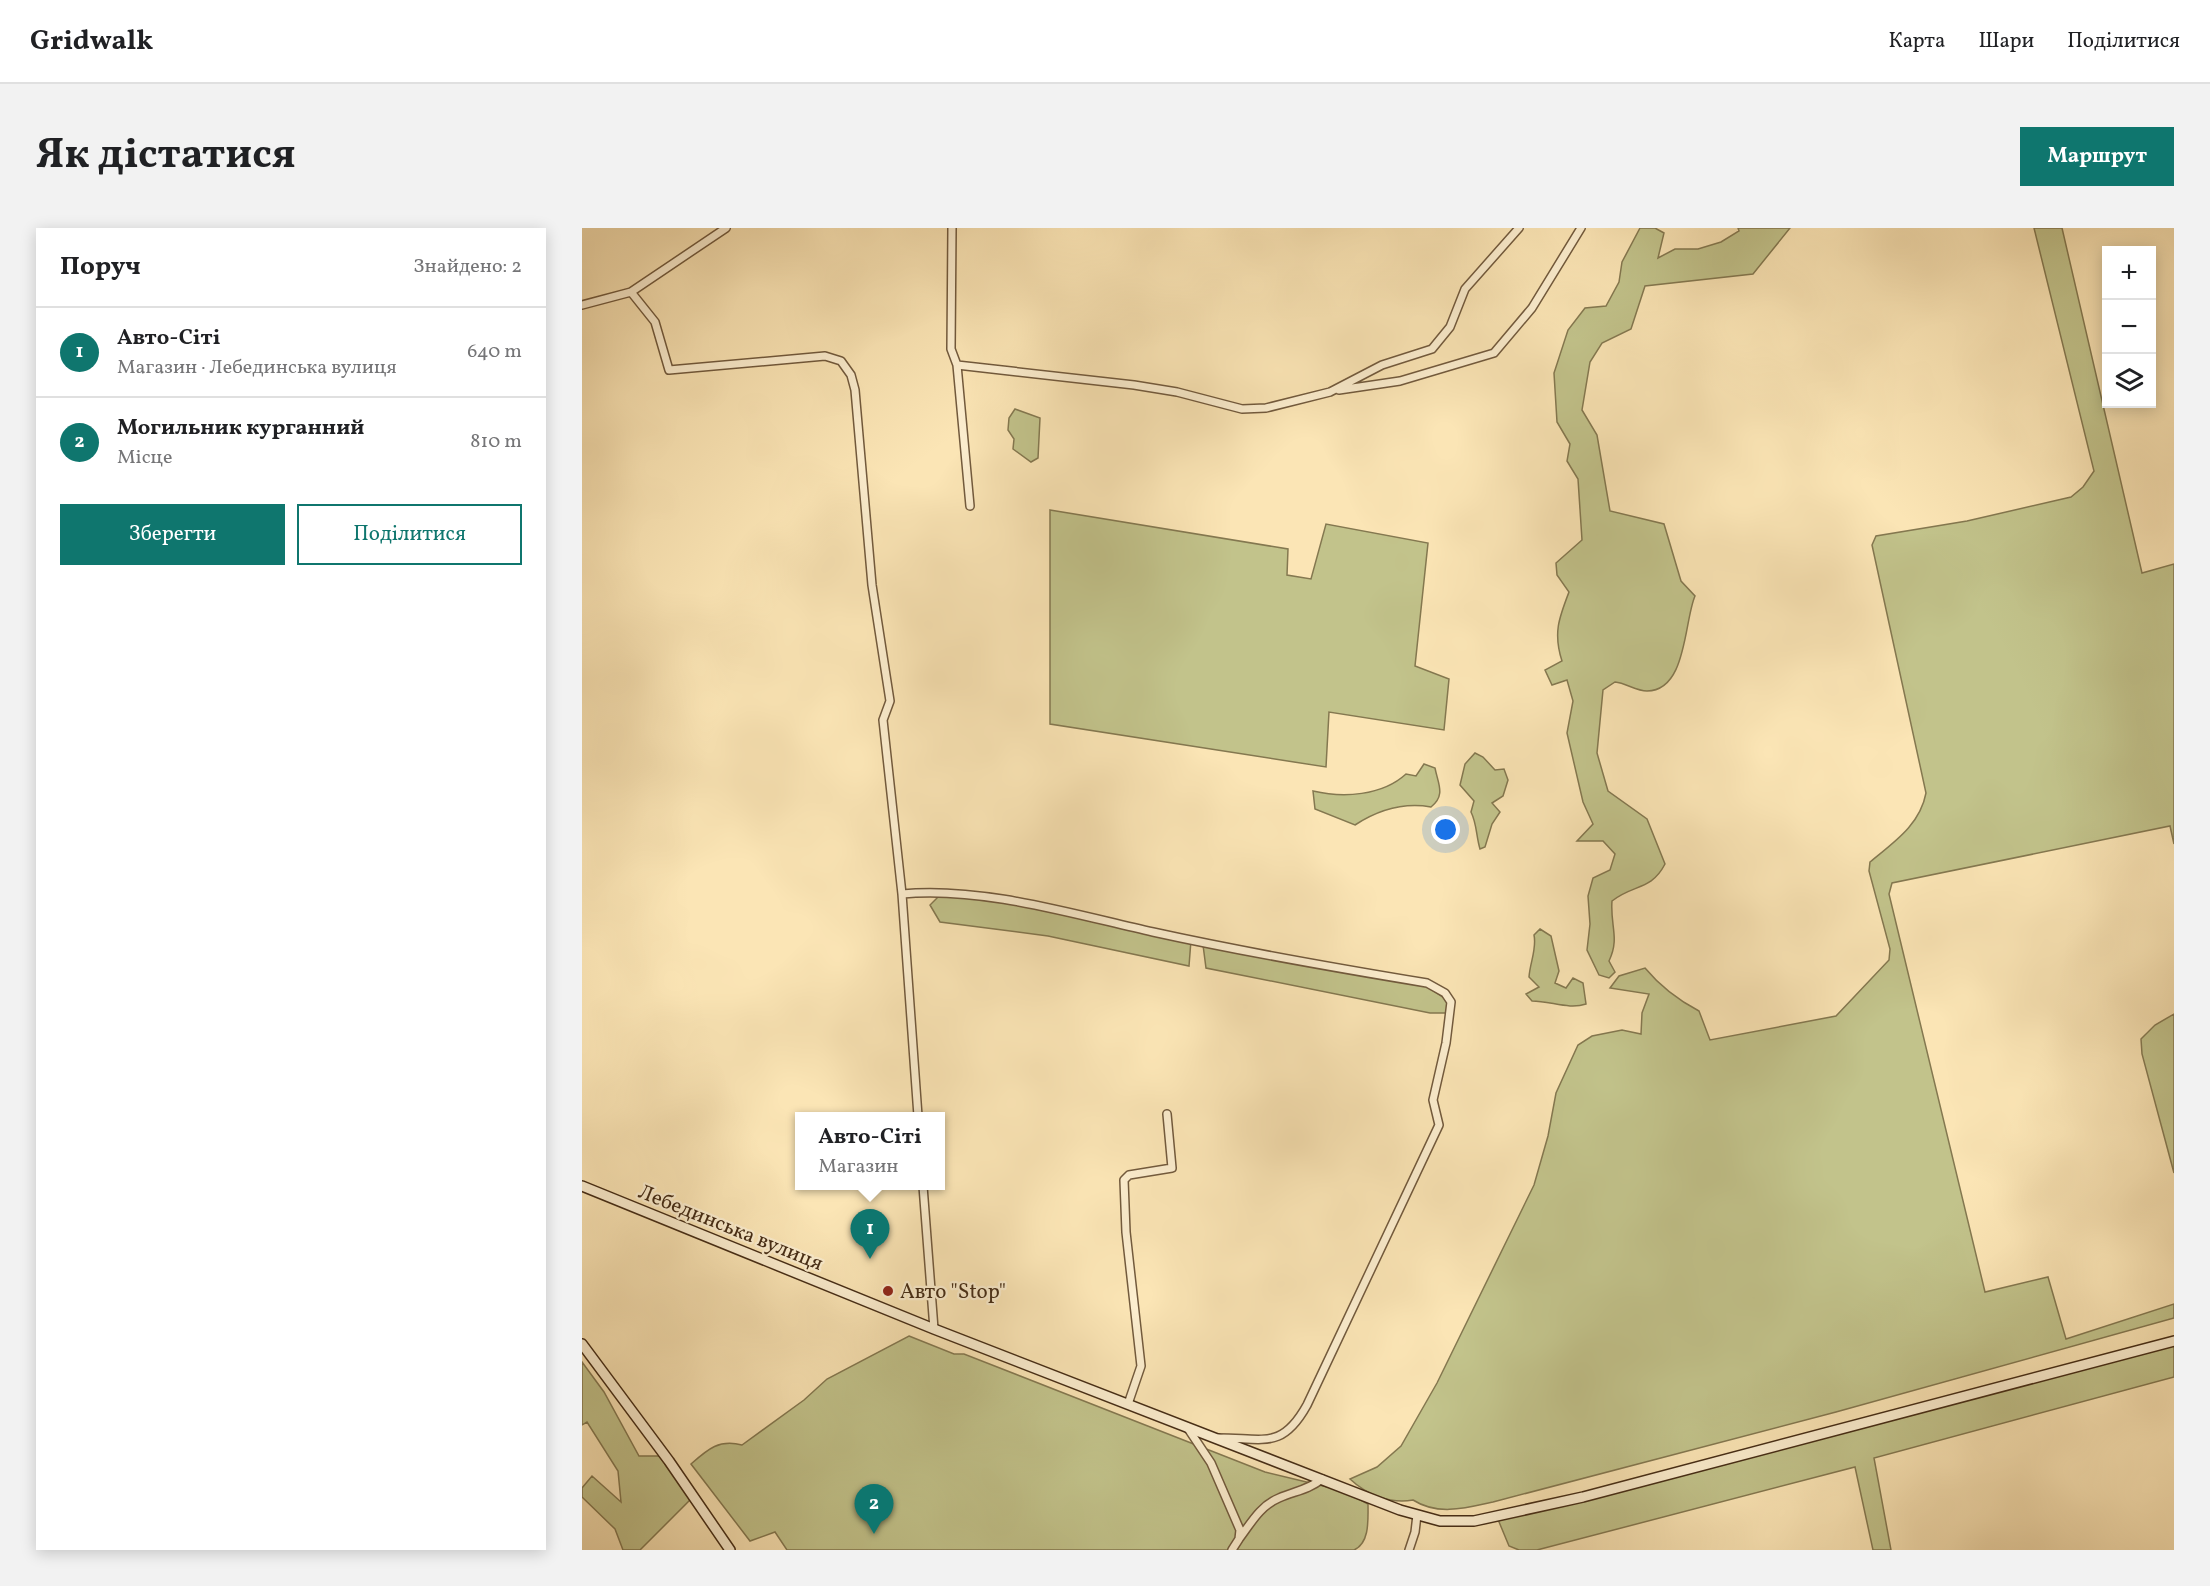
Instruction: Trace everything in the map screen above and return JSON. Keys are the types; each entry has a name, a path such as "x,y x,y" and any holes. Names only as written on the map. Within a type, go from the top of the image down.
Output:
{"street":[{"path":"582,305 632,292 726,228"},
{"path":"952,228 951,349 957,365 970,506"},
{"path":"1330,392 1382,365 1432,349 1450,327 1465,289 1520,228"},
{"path":"957,365 1177,392 1242,409 1266,408 1330,392 1400,381 1494,353 1532,308 1581,228"},
{"path":"632,292 655,322 669,370 825,356 841,361 851,375 855,390 872,585 890,701 883,720 902,894 918,1112"},
{"path":"902,894 923,892 1052,907 1191,940 1427,983 1445,993 1451,1002 1446,1043 1433,1100 1438,1125 1297,1424 1285,1435 1256,1439 1217,1438"},
{"path":"1128,1404 1141,1366 1126,1232 1124,1180 1129,1175 1172,1168 1167,1114"},
{"name":"Лебединська вулиця","path":"582,1186 934,1329 1417,1515 1450,1522 1508,1515 1835,1432 2174,1341"},
{"path":"923,1190 934,1329"},
{"path":"582,1344 669,1461 730,1550"},
{"path":"1186,1425 1211,1463 1240,1530 1239,1539"},
{"path":"1232,1550 1260,1510 1277,1498 1310,1489 1322,1479"},
{"path":"1409,1550 1415,1532 1417,1515"}],"green space":[{"path":"1640,228 1655,228 1664,233 1658,258 1675,249 1698,249 1721,242 1739,231 1738,228 1790,228 1753,274 1645,286 1631,329 1602,343 1590,362 1582,410 1597,435 1610,511 1664,524 1681,581 1695,596 1682,653 1670,680 1660,688 1647,691 1615,682 1603,690 1597,753 1608,791 1647,819 1665,864 1654,879 1612,901 1614,945 1609,961 1615,972 1609,978 1599,975 1587,950 1590,924 1588,896 1593,878 1610,870 1615,854 1603,841 1577,841 1593,824 1583,802 1567,733 1573,701 1567,680 1552,685 1545,670 1562,661 1559,651 1558,626 1569,592 1557,575 1556,563 1582,540 1578,479 1567,461 1570,444 1557,422 1554,373 1568,330 1585,308 1606,306 1619,282 1622,262"},
{"path":"2034,228 2062,228 2142,573 2174,564 2174,844 2170,826 1892,883 1889,894 1985,1292 2048,1277 2066,1339 2174,1304 2174,1318 1836,1412 1483,1504 1452,1509 1432,1508 1413,1500 1396,1501 1379,1497 1364,1490 1350,1479 1377,1467 1401,1446 1437,1383 1534,1185 1548,1136 1556,1093 1578,1045 1592,1036 1622,1030 1641,1034 1642,1013 1649,994 1610,988 1619,976 1645,968 1670,992 1699,1011 1710,1040 1836,1016 1889,960 1890,949 1869,871 1870,862 1897,840 1912,824 1926,793 1872,545 1876,536 1967,521 2071,497 2083,487 2094,471"},
{"path":"1015,409 1040,418 1038,458 1031,462 1013,449 1014,439 1008,430 1009,418"},
{"path":"1050,510 1288,549 1287,575 1311,579 1326,524 1428,543 1415,666 1449,679 1444,730 1329,712 1326,767 1050,724"},
{"path":"1475,753 1483,757 1495,770 1504,769 1508,780 1503,796 1492,803 1500,812 1492,824 1485,847 1480,849 1471,812 1474,801 1460,785 1465,764"},
{"path":"1424,764 1435,768 1439,784 1440,794 1436,803 1431,807 1391,808 1355,825 1315,809 1313,791 1349,794 1374,791 1386,787 1406,774 1416,776"},
{"path":"940,895 1052,907 1191,940 1189,966 1048,936 940,922 930,905"},
{"path":"1540,929 1551,936 1559,971 1555,983 1566,988 1573,978 1583,983 1586,1004 1566,1006 1532,1001 1526,994 1539,987 1529,977 1535,945 1534,935"},
{"path":"1203,945 1426,986 1447,1000 1447,1013 1430,1013 1206,968"},
{"path":"2174,1014 2174,1173 2142,1054 2141,1039 2155,1025"},
{"path":"909,1336 954,1354 964,1354 1265,1472 1344,1491 1368,1504 1368,1523 1363,1542 1354,1550 787,1550 775,1532 750,1541 691,1464 720,1444 742,1445 804,1400 827,1379"},
{"path":"2174,1341 2174,1377 1874,1458 1891,1550 1873,1550 1855,1467 1537,1550 1519,1550 1509,1546 1497,1517"},
{"path":"582,1362 604,1392 639,1456 659,1456 691,1499 640,1550 623,1550 615,1529 582,1497 582,1488 592,1476 621,1502 618,1471 587,1422 582,1425"}],"place":[{"name":"Авто-Сіті","path":"870,1259"},
{"name":"Авто \"Stop\"","path":"888,1291"},
{"name":"Могильник курганний","path":"874,1534"}]}
